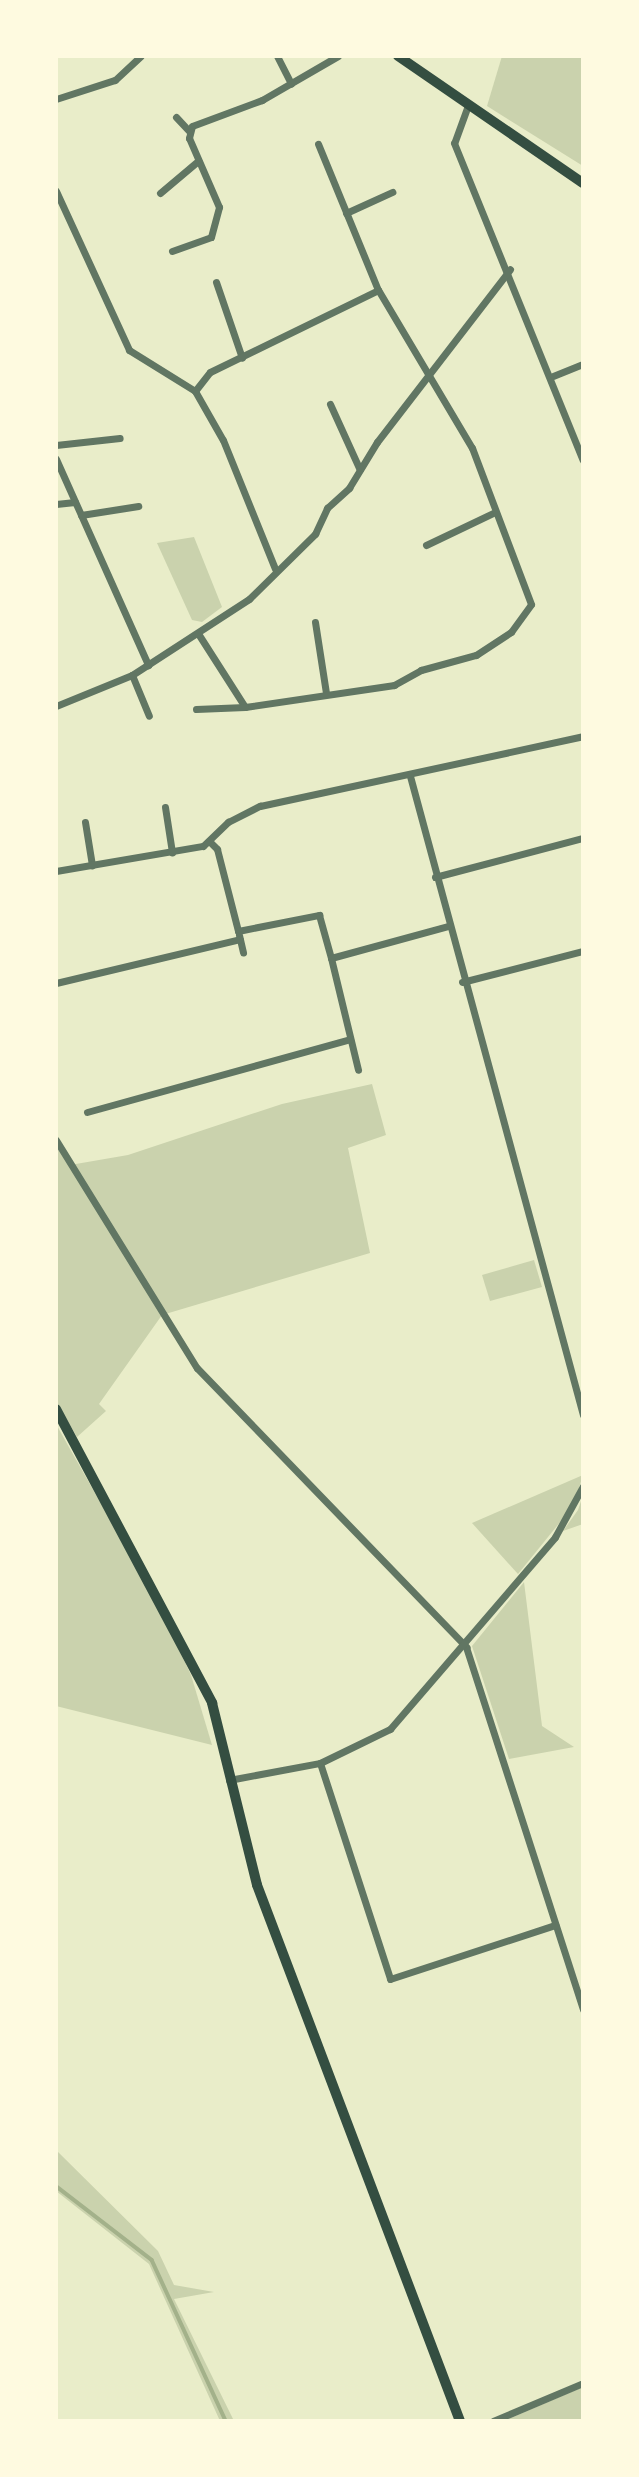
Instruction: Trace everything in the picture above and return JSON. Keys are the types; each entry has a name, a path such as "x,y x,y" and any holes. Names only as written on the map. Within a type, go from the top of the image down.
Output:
{"main road":[{"path":"398,56 467,108 583,183"},
{"path":"56,1409 195,1662 212,1703 229,1780 261,1897 460,2421"}],"street":[{"path":"56,99 115,80 141,56"},
{"path":"277,56 291,84"},
{"path":"189,131 291,84 338,56"},
{"path":"467,108 454,142 510,269 583,460"},
{"path":"172,251 211,237 219,207 198,161 189,131 176,117"},
{"path":"197,709 245,707 394,685 421,670 476,655 526,617 529,584 510,536 493,513 472,448 432,372 378,290 318,144"},
{"path":"160,193 198,161"},
{"path":"56,191 129,350 195,391 223,440 275,569"},
{"path":"346,213 391,192"},
{"path":"56,706 132,675 198,635 249,599 275,569 315,534 327,508 360,470 510,269"},
{"path":"216,282 242,358"},
{"path":"195,391 210,372 378,290"},
{"path":"553,376 583,364"},
{"path":"330,404 360,470"},
{"path":"56,445 120,438"},
{"path":"56,459 148,665"},
{"path":"56,505 75,502"},
{"path":"81,515 138,506"},
{"path":"426,545 493,513"},
{"path":"315,622 326,693"},
{"path":"198,635 245,707"},
{"path":"132,675 149,716"},
{"path":"56,871 172,852 210,842 228,822 260,806 410,776 583,736"},
{"path":"410,776 462,982 583,1415"},
{"path":"165,807 172,852"},
{"path":"85,821 92,865"},
{"path":"435,877 583,838"},
{"path":"210,842 230,896 243,953"},
{"path":"56,983 319,915 358,1070"},
{"path":"331,958 448,926"},
{"path":"462,982 583,951"},
{"path":"87,1112 350,1039"},
{"path":"56,1140 197,1368 466,1647 583,2010"},
{"path":"229,1780 320,1763 390,1729 466,1647 555,1536 583,1486"},
{"path":"320,1763 390,1979 555,1925"},
{"path":"494,2421 583,2383"}],"green space":[{"path":"502,56 583,56 583,166 487,106"},
{"path":"194,537 222,607 202,622 192,620 157,543"},
{"path":"372,1084 386,1135 348,1148 370,1253 162,1315 99,1404 106,1411 77,1437 56,1401 56,1147 70,1165 128,1155 282,1104"},
{"path":"534,1260 542,1287 490,1301 482,1275"},
{"path":"56,1424 158,1605 191,1675 212,1745 56,1706"},
{"path":"583,1475 574,1505 518,1574 472,1523"},
{"path":"583,1495 583,1524 563,1531 578,1510"},
{"path":"524,1582 542,1726 574,1747 509,1759 472,1646"},
{"path":"56,2150 158,2251 174,2285 214,2292 174,2299 234,2421 220,2421 149,2264 56,2191"},
{"path":"583,2387 583,2421 504,2421"}],"waterway":[{"path":"56,2186 152,2260 226,2421"}]}
